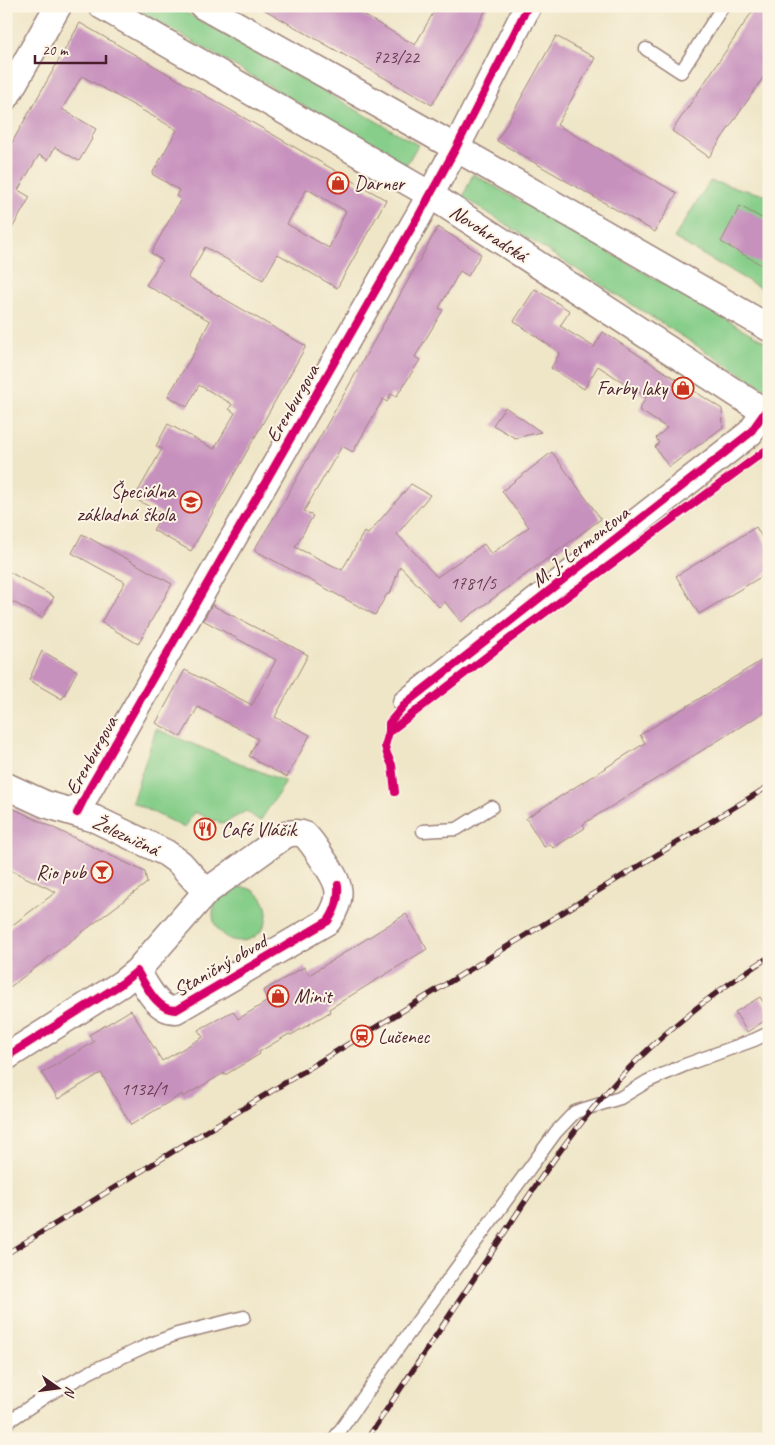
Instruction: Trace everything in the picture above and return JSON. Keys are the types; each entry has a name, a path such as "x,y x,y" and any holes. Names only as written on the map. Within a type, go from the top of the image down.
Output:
{"street":[{"path":"6,98 58,6"},
{"name":"Novohradská","path":"102,6 429,194 767,411"},
{"path":"202,6 456,148 769,328"},
{"name":"Erenburgova","path":"77,813 94,780 419,215 456,148 528,6"},
{"name":"M. J. Lermontova","path":"406,703 750,433 767,411"},
{"name":"Železničná","path":"6,786 45,804 95,819 166,853 180,863 206,892"},
{"name":"Staničný obvod","path":"6,1057 121,984 137,971 206,892 285,835 299,832 305,835 335,876 339,893 334,912 328,921 176,1010 170,1010 161,1006 137,971"}],"lane":[{"path":"646,49 681,72 723,6"},
{"path":"423,831 457,829 492,807"},
{"path":"334,1439 556,1132 575,1112 620,1098 648,1081 769,1033"},
{"path":"6,1423 46,1396 92,1371 148,1345 177,1334 244,1318"}],"green space":[{"path":"131,6 174,6 418,145 406,165"},
{"path":"473,174 769,344 769,383 765,389 463,197"},
{"path":"710,181 769,196 769,293 674,238"},
{"path":"156,729 286,782 260,821 246,811 223,824 194,812 185,828 132,802"},
{"path":"240,887 250,889 259,895 265,904 267,914 265,924 259,933 250,939 240,941 230,939 221,933 215,924 213,914 215,904 221,895 230,889"}],"building":[{"path":"258,6 348,6 415,45 437,6 488,6 432,105"},
{"path":"756,6 769,6 769,69 709,157 672,131"},
{"path":"80,23 386,200 337,288 278,254 263,280 205,247 188,278 306,346 191,551 153,530 163,514 137,500 139,497 136,495 162,449 156,446 168,424 214,449 235,413 229,409 232,404 199,385 187,407 168,396 197,348 210,321 146,285 162,260 151,253 181,199 176,196 179,190 152,174 177,130 82,76 62,109 96,129 92,139 79,161 55,147 48,160 39,155 18,190 30,197 6,239 6,153","holes":["307,189 346,211 329,248 287,224"]},
{"path":"556,36 595,58 557,125 677,193 655,232 497,141"},
{"path":"740,206 769,222 769,269 721,242"},
{"path":"438,227 481,254 468,276 460,271 439,308 443,310 415,357 420,360 396,397 391,394 387,402 383,399 353,452 342,446 304,511 313,516 295,547 342,570 364,532 368,534 411,484 430,495 397,534 437,577 484,544 491,554 529,527 502,491 552,452 601,519 461,622 445,602 439,607 400,566 390,594 387,594 375,615 254,550 284,501"},
{"path":"535,289 570,311 560,326 594,347 603,332 722,409 723,427 669,467 655,447 659,443 656,438 667,428 639,410 646,397 598,366 584,389 551,368 560,353 514,321"},
{"path":"505,407 541,432 515,438 493,425"},
{"path":"756,527 769,549 769,572 699,614 676,576"},
{"path":"82,534 172,584 138,644 101,622 125,582 72,553"},
{"path":"6,570 54,597 42,618 6,598"},
{"path":"212,605 308,655 275,717 310,735 287,777 249,756 258,739 198,707 181,737 156,723 185,670 252,705 276,660 203,620"},
{"path":"42,651 77,671 62,699 29,680"},
{"path":"769,656 769,709 583,824 585,828 553,848 550,844 544,847 526,818 645,743 640,735"},
{"path":"6,805 145,872 147,883 6,990 6,930 56,892 6,868"},
{"path":"406,914 427,949 329,1009 330,1012 259,1052 260,1054 225,1075 224,1073 183,1097 182,1094 131,1125 101,1073 58,1099 42,1073 94,1042 89,1035 131,1010 162,1061 203,1037 198,1030 233,1011 238,1019 268,1001 263,991 304,967 309,975"},
{"path":"760,997 769,1011 769,1018 747,1032 735,1012"}],"railway":[{"path":"6,1254 769,786"},
{"path":"367,1439 541,1178 594,1107 633,1064 676,1025 721,989 769,957"}],"cycle path":[{"path":"77,813 419,215 456,148 528,6"},
{"path":"395,792 392,765 385,746 389,732 389,723 406,703 750,433 765,412 769,410"},
{"path":"389,732 512,637 769,448"},
{"path":"6,1057 121,984 137,971 148,990 158,1002 169,1009 176,1010 328,921 336,904 338,885"}],"place":[{"name":"Darner","path":"338,183"},
{"name":"Farby laky","path":"683,388"},
{"name":"Špeciálna základná škola","path":"191,502"},
{"name":"Café Vláčik","path":"205,829"},
{"name":"Rio pub","path":"102,872"},
{"name":"Minit","path":"278,996"},
{"name":"Lučenec","path":"362,1036"}]}
